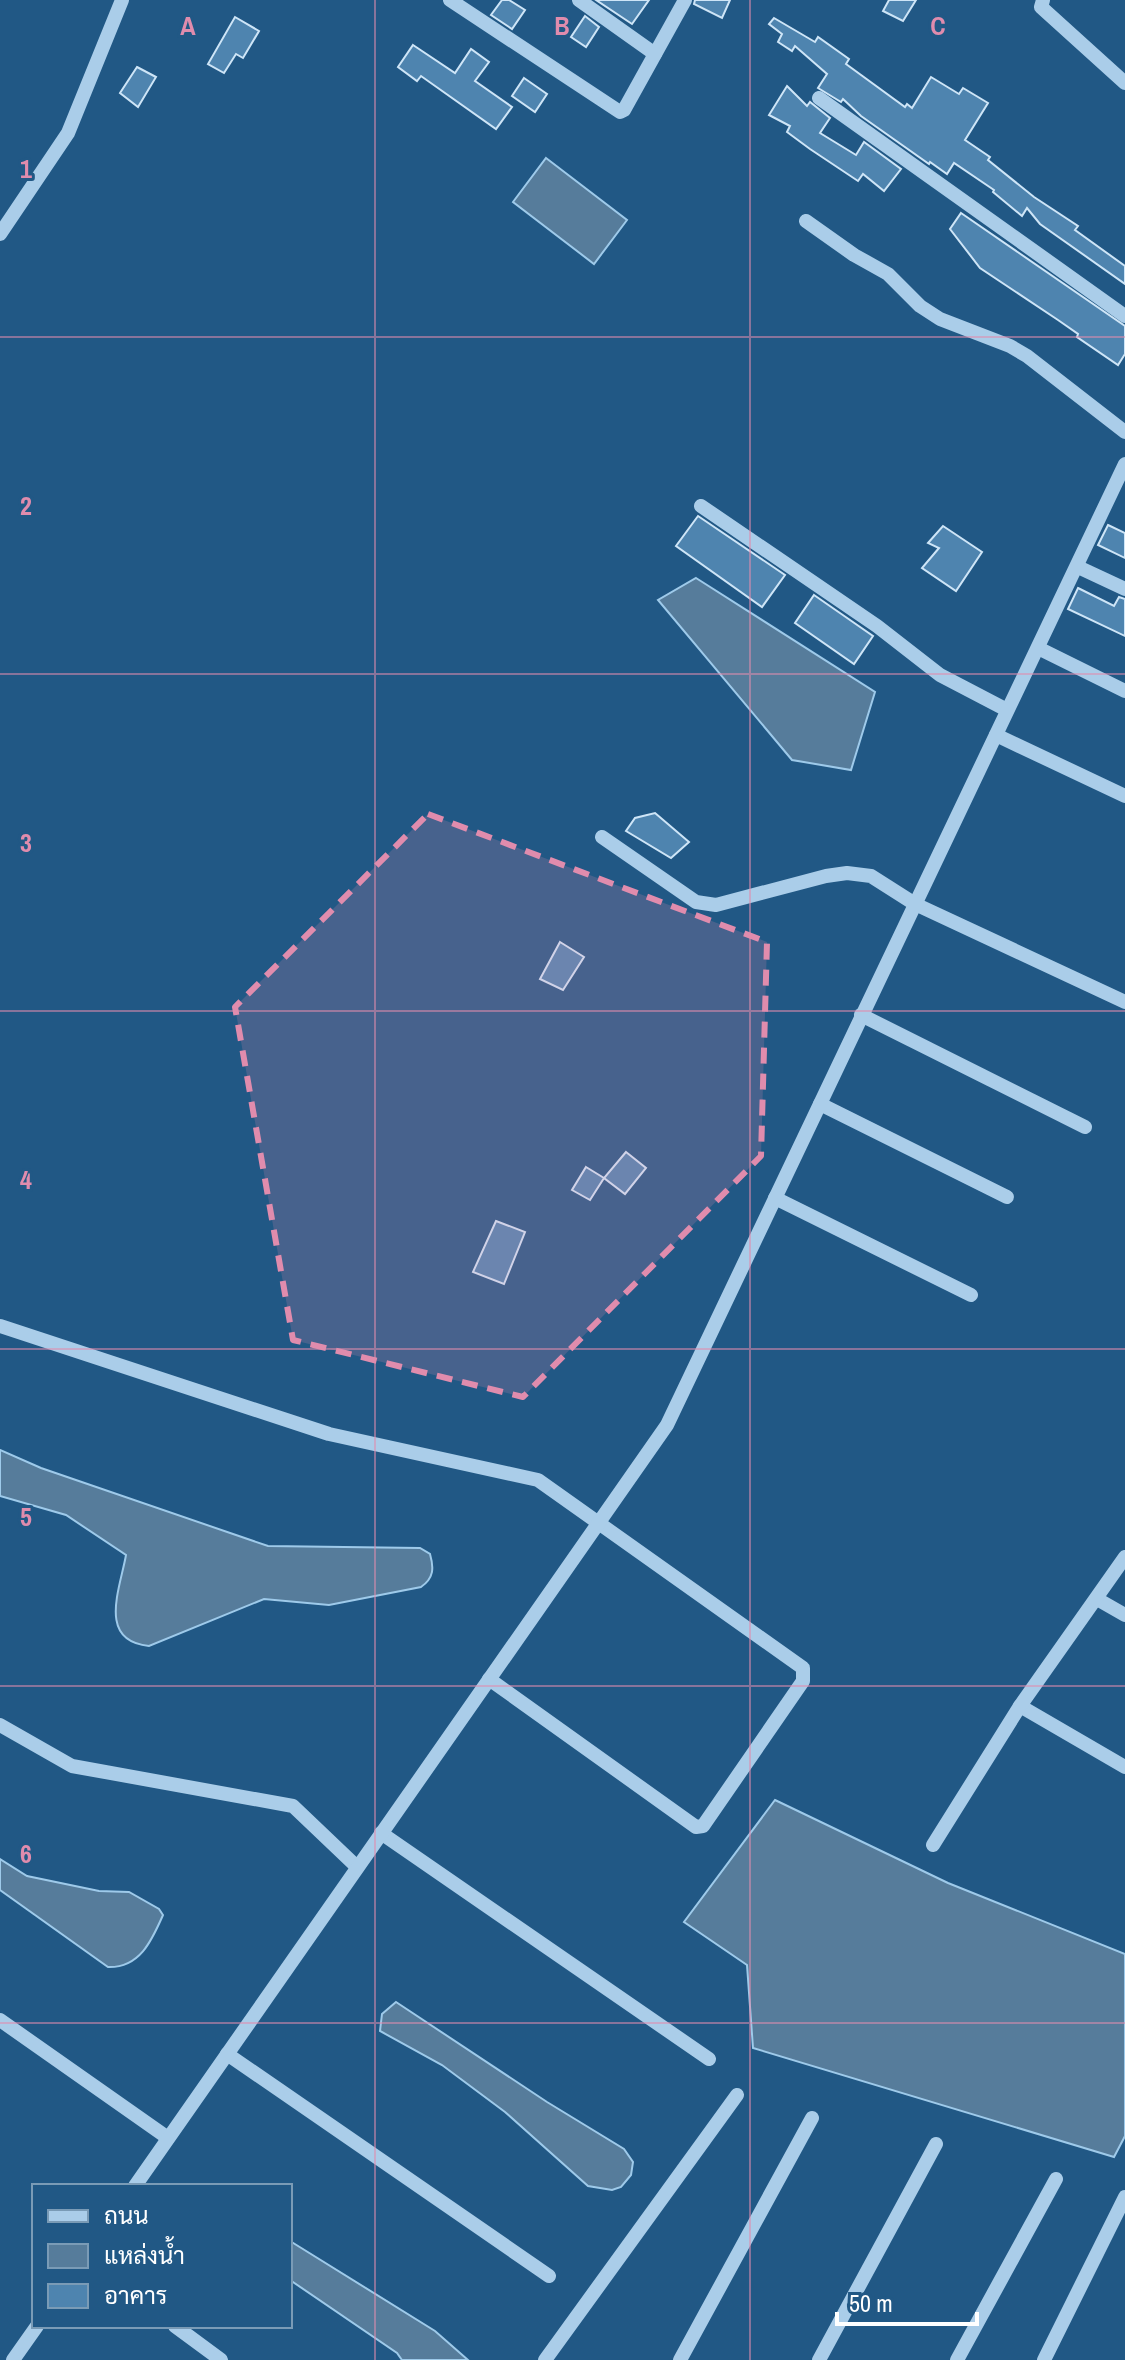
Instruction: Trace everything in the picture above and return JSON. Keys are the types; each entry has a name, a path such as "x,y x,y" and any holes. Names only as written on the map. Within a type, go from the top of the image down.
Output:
{"street":[{"path":"0,234 68,133 122,0"},
{"path":"450,0 616,112 624,110 685,0"},
{"path":"579,0 655,54"},
{"path":"1043,0 1041,7 1125,83"},
{"path":"819,98 1125,316"},
{"path":"806,221 854,255 888,274 920,306 940,319 1010,346 1027,356 1125,432"},
{"path":"136,2184 667,1425 1007,710 1122,482 1125,464"},
{"path":"701,506 877,626 940,675 1007,710"},
{"path":"1078,567 1125,589"},
{"path":"1038,648 1125,691"},
{"path":"996,735 1125,796"},
{"path":"602,837 696,902 716,905 847,873 871,876 915,904 1125,1002"},
{"path":"861,1015 1085,1127"},
{"path":"820,1104 1007,1197"},
{"path":"775,1198 971,1295"},
{"path":"0,1326 329,1434 538,1480 803,1668 803,1681 795,1693 703,1826 696,1827 489,1679"},
{"path":"933,1845 1020,1706 1125,1557"},
{"path":"1097,1599 1125,1615"},
{"path":"1020,1706 1125,1767"},
{"path":"0,1725 72,1766 293,1806 357,1867"},
{"path":"381,1833 709,2059"},
{"path":"0,2020 168,2138"},
{"path":"227,2054 549,2276"},
{"path":"545,2360 737,2095"},
{"path":"680,2360 812,2118"},
{"path":"819,2360 936,2144"},
{"path":"957,2360 1056,2179"},
{"path":"1044,2360 1125,2197"},
{"path":"13,2360 36,2328"},
{"path":"178,2328 221,2360"}],"highlighted area":[{"path":"428,814 767,942 761,1156 523,1397 293,1340 235,1007"}],"water":[{"path":"546,158 627,220 594,264 513,202"},
{"path":"696,578 875,692 851,770 792,760 658,600"},
{"path":"0,1450 41,1468 268,1546 420,1548 430,1554 432,1572 421,1587 329,1605 264,1599 149,1646 133,1642 117,1624 117,1597 126,1555 66,1515 0,1496"},
{"path":"775,1800 948,1883 1125,1954 1125,2136 1114,2157 753,2048 747,1965 684,1922"},
{"path":"0,1859 27,1876 99,1891 129,1892 159,1909 163,1915 149,1943 137,1958 129,1963 108,1967 0,1890"},
{"path":"396,2002 624,2149 633,2162 631,2175 621,2187 612,2190 588,2186 505,2112 442,2065 380,2031 382,2014"},
{"path":"292,2242 435,2331 468,2360 402,2360 397,2353 292,2281"}],"building":[{"path":"502,0 509,0 525,10 512,29 491,15"},
{"path":"596,0 649,0 632,24"},
{"path":"695,0 730,0 722,18 694,4"},
{"path":"889,0 916,0 903,21 883,11"},
{"path":"585,16 599,27 586,47 571,37"},
{"path":"235,17 259,31 243,58 236,54 224,73 208,64"},
{"path":"774,18 815,42 818,37 849,59 846,64 905,107 907,104 912,108 931,77 959,94 963,88 988,103 965,140 990,157 988,160 1034,197 1078,226 1075,230 1125,266 1125,284 1040,224 1027,208 1022,216 994,190 954,163 947,174 929,164 861,116 843,99 841,102 818,88 827,74 795,46 792,51 778,42 782,34 769,24"},
{"path":"413,45 455,73 471,49 489,62 475,81 512,107 496,129 421,76 417,81 398,67"},
{"path":"137,67 156,77 138,107 120,93"},
{"path":"524,78 547,94 535,112 512,96"},
{"path":"787,86 807,106 810,102 830,118 820,133 856,155 864,142 901,169 884,191 863,174 858,181 787,132 790,126 769,115"},
{"path":"961,213 1125,326 1125,354 1118,365 980,268 950,229"},
{"path":"698,516 785,575 762,607 676,546"},
{"path":"1108,525 1125,533 1125,558 1098,545"},
{"path":"943,526 982,552 956,591 922,568 939,548 928,543"},
{"path":"1078,588 1114,606 1119,597 1125,599 1125,636 1068,609"},
{"path":"814,595 873,636 854,664 795,623"},
{"path":"655,813 689,842 671,858 626,831 635,818"},
{"path":"560,942 584,957 563,990 540,979"},
{"path":"626,1152 646,1168 625,1194 604,1178"},
{"path":"586,1167 604,1178 590,1200 572,1190"},
{"path":"496,1221 525,1232 504,1284 473,1272"}]}
